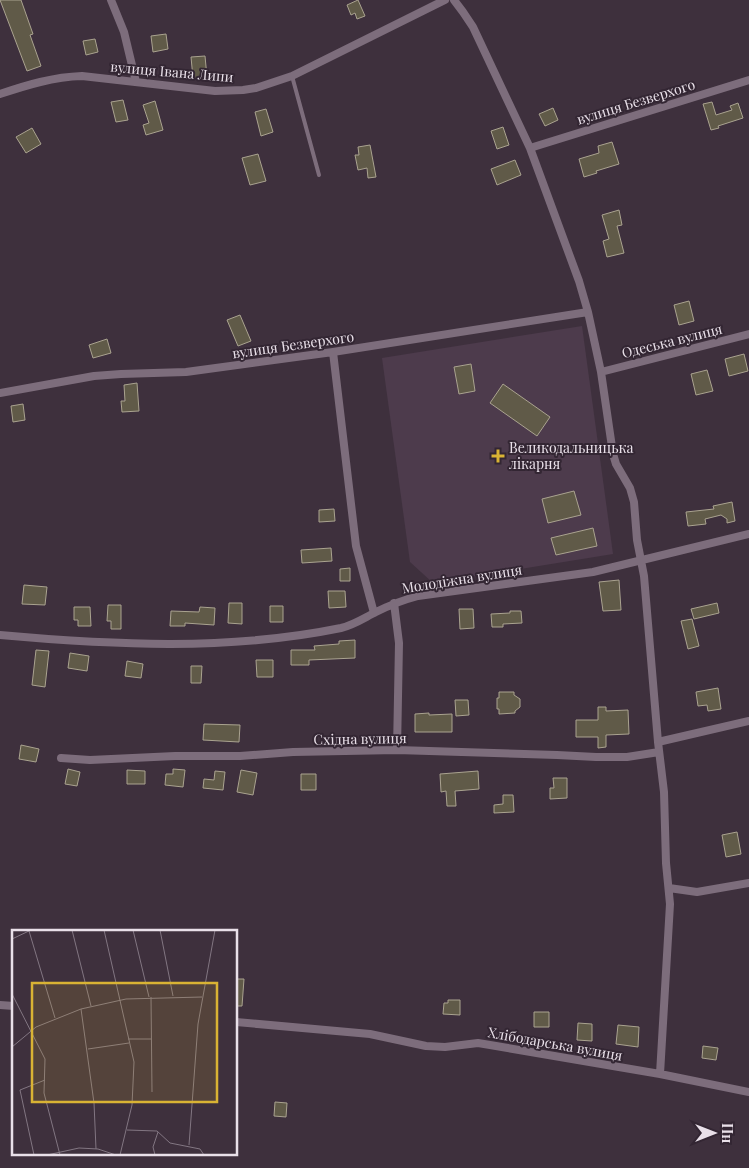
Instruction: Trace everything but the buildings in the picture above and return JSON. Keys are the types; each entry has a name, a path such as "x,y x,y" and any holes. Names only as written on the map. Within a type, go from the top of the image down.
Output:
{"street":[{"path":"112,0 124,32 136,82"},
{"name":"вулиця Івана Липи","path":"0,94 69,76 201,90 230,91 256,88 292,76 445,0"},
{"path":"454,0 473,27 530,148 579,281 601,372 613,454 632,495 637,540 642,560 664,792 666,863 670,888 660,1074"},
{"name":"вулиця Безверхого","path":"530,148 749,80"},
{"name":"вулиця Безверхого","path":"0,393 94,376 186,372 333,352 588,312"},
{"name":"Одеська вулиця","path":"601,372 749,334"},
{"path":"333,352 356,546 374,613"},
{"name":"Молодіжна вулиця","path":"0,635 66,641 139,644 254,641 342,628 394,603 418,596 592,572 749,534"},
{"path":"394,603 399,643 397,750"},
{"path":"658,742 749,721"},
{"name":"Східна вулиця","path":"61,758 90,760 397,750 627,757 659,752"},
{"path":"670,888 697,892 749,883"},
{"name":"Хлібодарська вулиця","path":"238,1022 389,1036 426,1046 490,1045 660,1074 749,1092"}],"lane":[{"path":"292,76 319,175"}],"shaded area":[{"name":"Великодальницька лікарня","path":"582,326 613,554 433,583 410,562 382,358"}],"place":[{"name":"Великодальницька лікарня","path":"498,456"}]}
